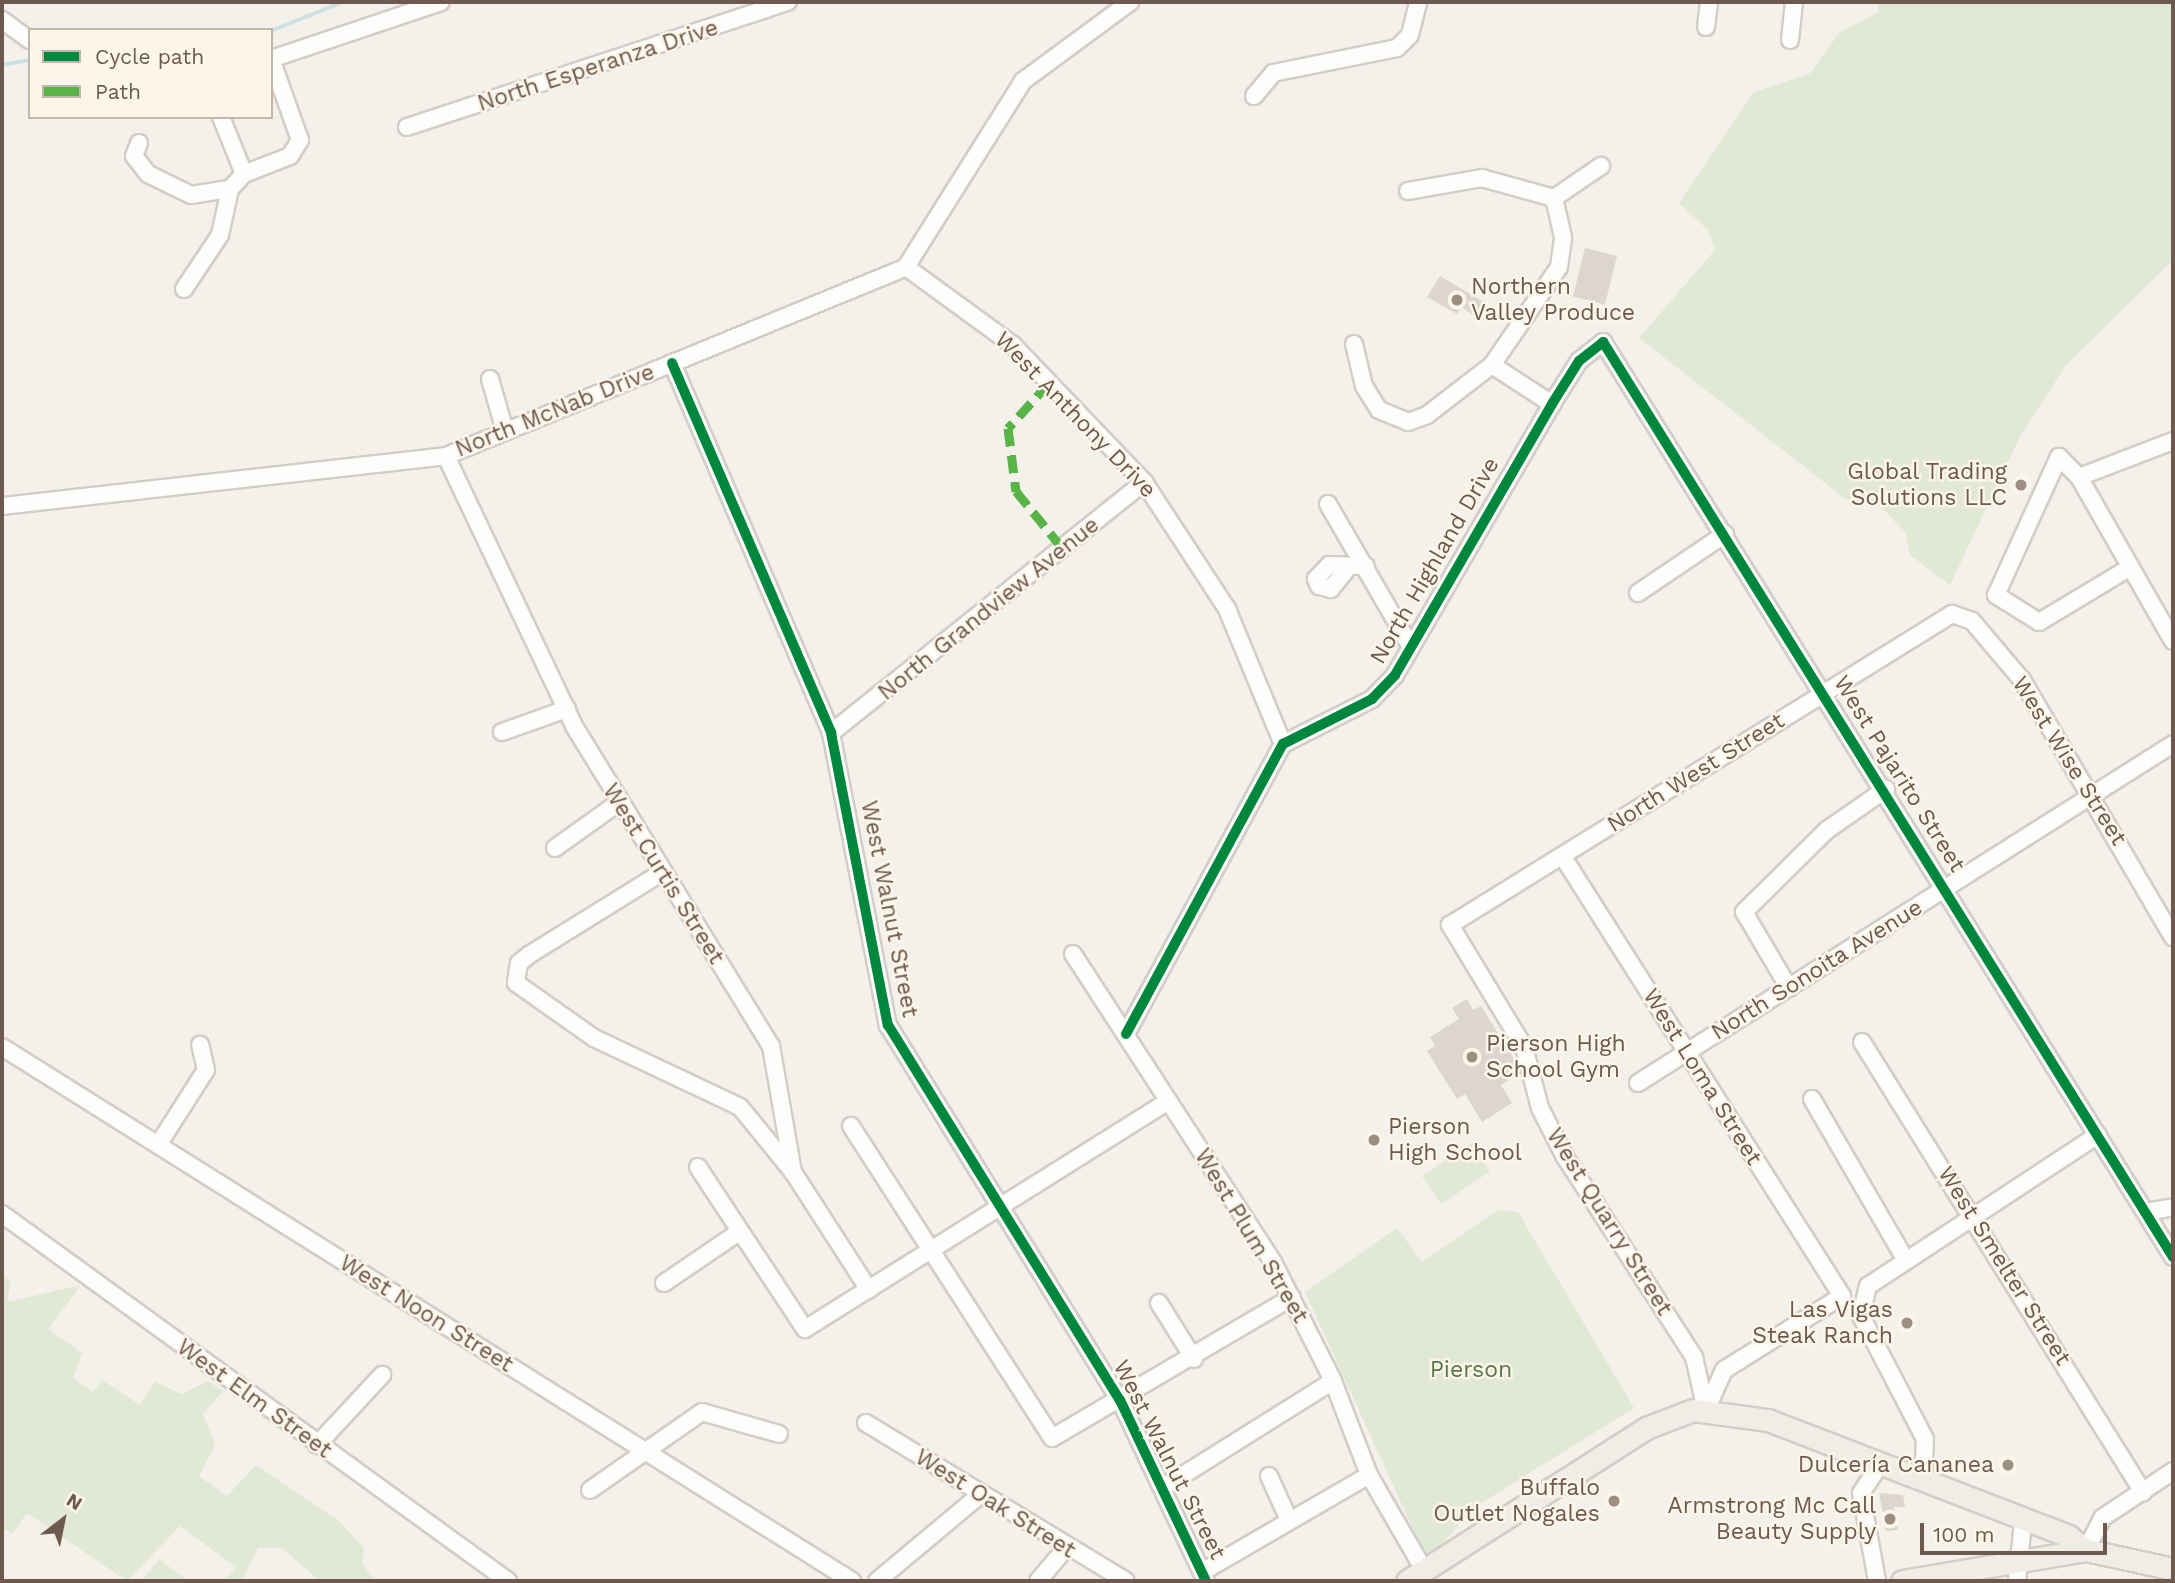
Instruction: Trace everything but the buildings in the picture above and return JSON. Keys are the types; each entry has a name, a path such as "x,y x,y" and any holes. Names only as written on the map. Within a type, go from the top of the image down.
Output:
{"main road":[{"path":"1415,1575 1646,1428 1706,1410 1768,1420 1923,1478 2023,1522 2068,1536 2086,1550 2173,1569"},
{"path":"1902,1581 2018,1571 2086,1550"}],"street":[{"path":"273,58 442,2"},
{"name":"North Esperanza Drive","path":"407,127 788,2"},
{"path":"906,267 1023,81 1130,2"},
{"path":"1254,96 1273,73 1396,48 1410,35 1418,2"},
{"path":"1706,27 1709,2"},
{"path":"1790,40 1794,2"},
{"path":"2,20 28,39"},
{"path":"184,289 220,235 230,189 244,174 290,156 300,140 273,65"},
{"path":"221,119 244,174"},
{"path":"139,143 134,156 148,174 180,191 203,196 230,189"},
{"path":"1408,191 1482,178 1554,198 1601,166"},
{"path":"1354,344 1369,396 1379,410 1408,422 1443,406 1492,365 1559,267 1563,237 1554,198"},
{"name":"North McNab Drive","path":"2,506 446,456 906,267"},
{"name":"West Anthony Drive","path":"906,267 1013,345 1144,482 1227,609 1283,744"},
{"name":"West Pajarito Street","path":"1579,361 1607,343 1822,692 1886,789 2173,1257"},
{"name":"North Highland Drive","path":"1283,744 1372,699 1411,647 1579,361"},
{"name":"West Walnut Street","path":"672,363 831,733 860,861 884,1014 997,1207 1120,1401 1164,1487 1204,1577"},
{"path":"1492,365 1552,404"},
{"path":"490,379 505,431"},
{"path":"2080,477 2173,441"},
{"name":"West Curtis Street","path":"446,456 567,709 618,803 771,1046 793,1172 869,1290"},
{"path":"2129,568 2039,622 1996,595 2059,457 2080,477 2129,568 2173,641"},
{"name":"North Grandview Avenue","path":"831,733 1144,482"},
{"path":"1328,504 1411,647"},
{"path":"1638,593 1725,534"},
{"path":"1347,569 1366,566"},
{"name":"West Wise Street","path":"1940,617 1952,614 1972,621 2022,680 2093,795 2173,937"},
{"name":"North West Street","path":"1450,925 1563,857 1940,617"},
{"path":"502,732 567,709"},
{"path":"1126,1034 1283,744"},
{"name":"North Sonoita Avenue","path":"1638,1083 2173,744"},
{"path":"1789,988 1744,912 1827,830 1886,789"},
{"path":"555,848 618,803"},
{"name":"West Loma Street","path":"1563,857 1842,1296 1724,1370 1706,1410"},
{"path":"661,873 529,955 515,974 523,989 594,1038 740,1107 793,1172"},
{"name":"West Quarry Street","path":"1450,925 1524,1047 1540,1108 1565,1157 1694,1357 1706,1410"},
{"name":"West Plum Street","path":"1073,954 1292,1297 1333,1381 1369,1475 1415,1575"},
{"name":"West Smelter Street","path":"1862,1042 2143,1492"},
{"path":"158,1146 206,1070 200,1045"},
{"name":"West Noon Street","path":"2,1047 852,1581"},
{"path":"1812,1099 1904,1257"},
{"path":"698,1167 796,1324 805,1329 822,1321 997,1207 1168,1101"},
{"path":"851,1126 935,1249 1041,1424 1056,1438 1194,1359 1292,1297"},
{"path":"1923,1478 1925,1439 1861,1316 1868,1286 1904,1257 2098,1135"},
{"path":"2146,1212 2173,1207"},
{"name":"West Elm Street","path":"2,1214 508,1581"},
{"path":"664,1283 739,1232"},
{"path":"1159,1303 1194,1359"},
{"path":"317,1445 382,1375"},
{"path":"1164,1487 1333,1381"},
{"path":"590,1490 640,1449 702,1412 779,1434"},
{"name":"West Oak Street","path":"866,1423 1065,1549 1126,1581"},
{"path":"1877,1581 1861,1493 1882,1462"},
{"path":"2086,1550 2102,1518 2173,1471"},
{"path":"1204,1577 1289,1520 1369,1475"},
{"path":"1269,1476 1289,1520"},
{"path":"877,1581 979,1496"},
{"path":"2018,1571 2023,1522"},
{"path":"1038,1581 1065,1549"}],"green space":[{"path":"1878,2 2173,2 2173,260 2066,365 2021,435 1950,585 1910,555 1905,532 1882,508 1868,498 1847,500 1639,338 1715,250 1708,230 1679,203 1754,92 1809,74 1840,32 1879,12"},
{"path":"1471,1143 1490,1171 1441,1204 1422,1176"},
{"name":"Pierson","path":"1498,1210 1518,1212 1634,1408 1472,1509 1437,1550 1424,1553 1305,1292 1397,1228 1422,1262"},
{"path":"2,1276 11,1282 7,1302 81,1285 48,1329 82,1353 73,1378 93,1392 102,1380 140,1405 155,1382 182,1394 208,1381 223,1391 203,1414 215,1445 199,1476 227,1496 256,1465 340,1522 364,1548 362,1564 375,1581 320,1581 282,1548 258,1548 242,1581 224,1581 236,1567 180,1526 127,1581 27,1513 12,1534 2,1527"},
{"path":"159,1559 188,1581 142,1581"}],"waterway":[{"path":"273,30 343,2"},
{"path":"2,65 28,60"}],"marked path":[{"path":"1049,383 1008,428 1016,491 1064,550"}],"cycle path":[{"path":"1126,1034 1283,744 1372,699 1395,675 1552,404 1579,361 1603,342 2173,1257"},
{"path":"672,363 831,733 888,1025 1120,1400 1206,1581"}],"place":[{"name":"Northern Valley Produce","path":"1457,300"},
{"name":"Global Trading Solutions LLC","path":"2021,485"},
{"name":"Pierson High School Gym","path":"1472,1057"},
{"name":"Pierson High School","path":"1374,1140"},
{"name":"Las Vigas Steak Ranch","path":"1907,1323"},
{"name":"Dulcería Cananea","path":"2008,1465"},
{"name":"Buffalo Outlet Nogales","path":"1614,1501"},
{"name":"Armstrong Mc Call Beauty Supply","path":"1890,1519"}]}
